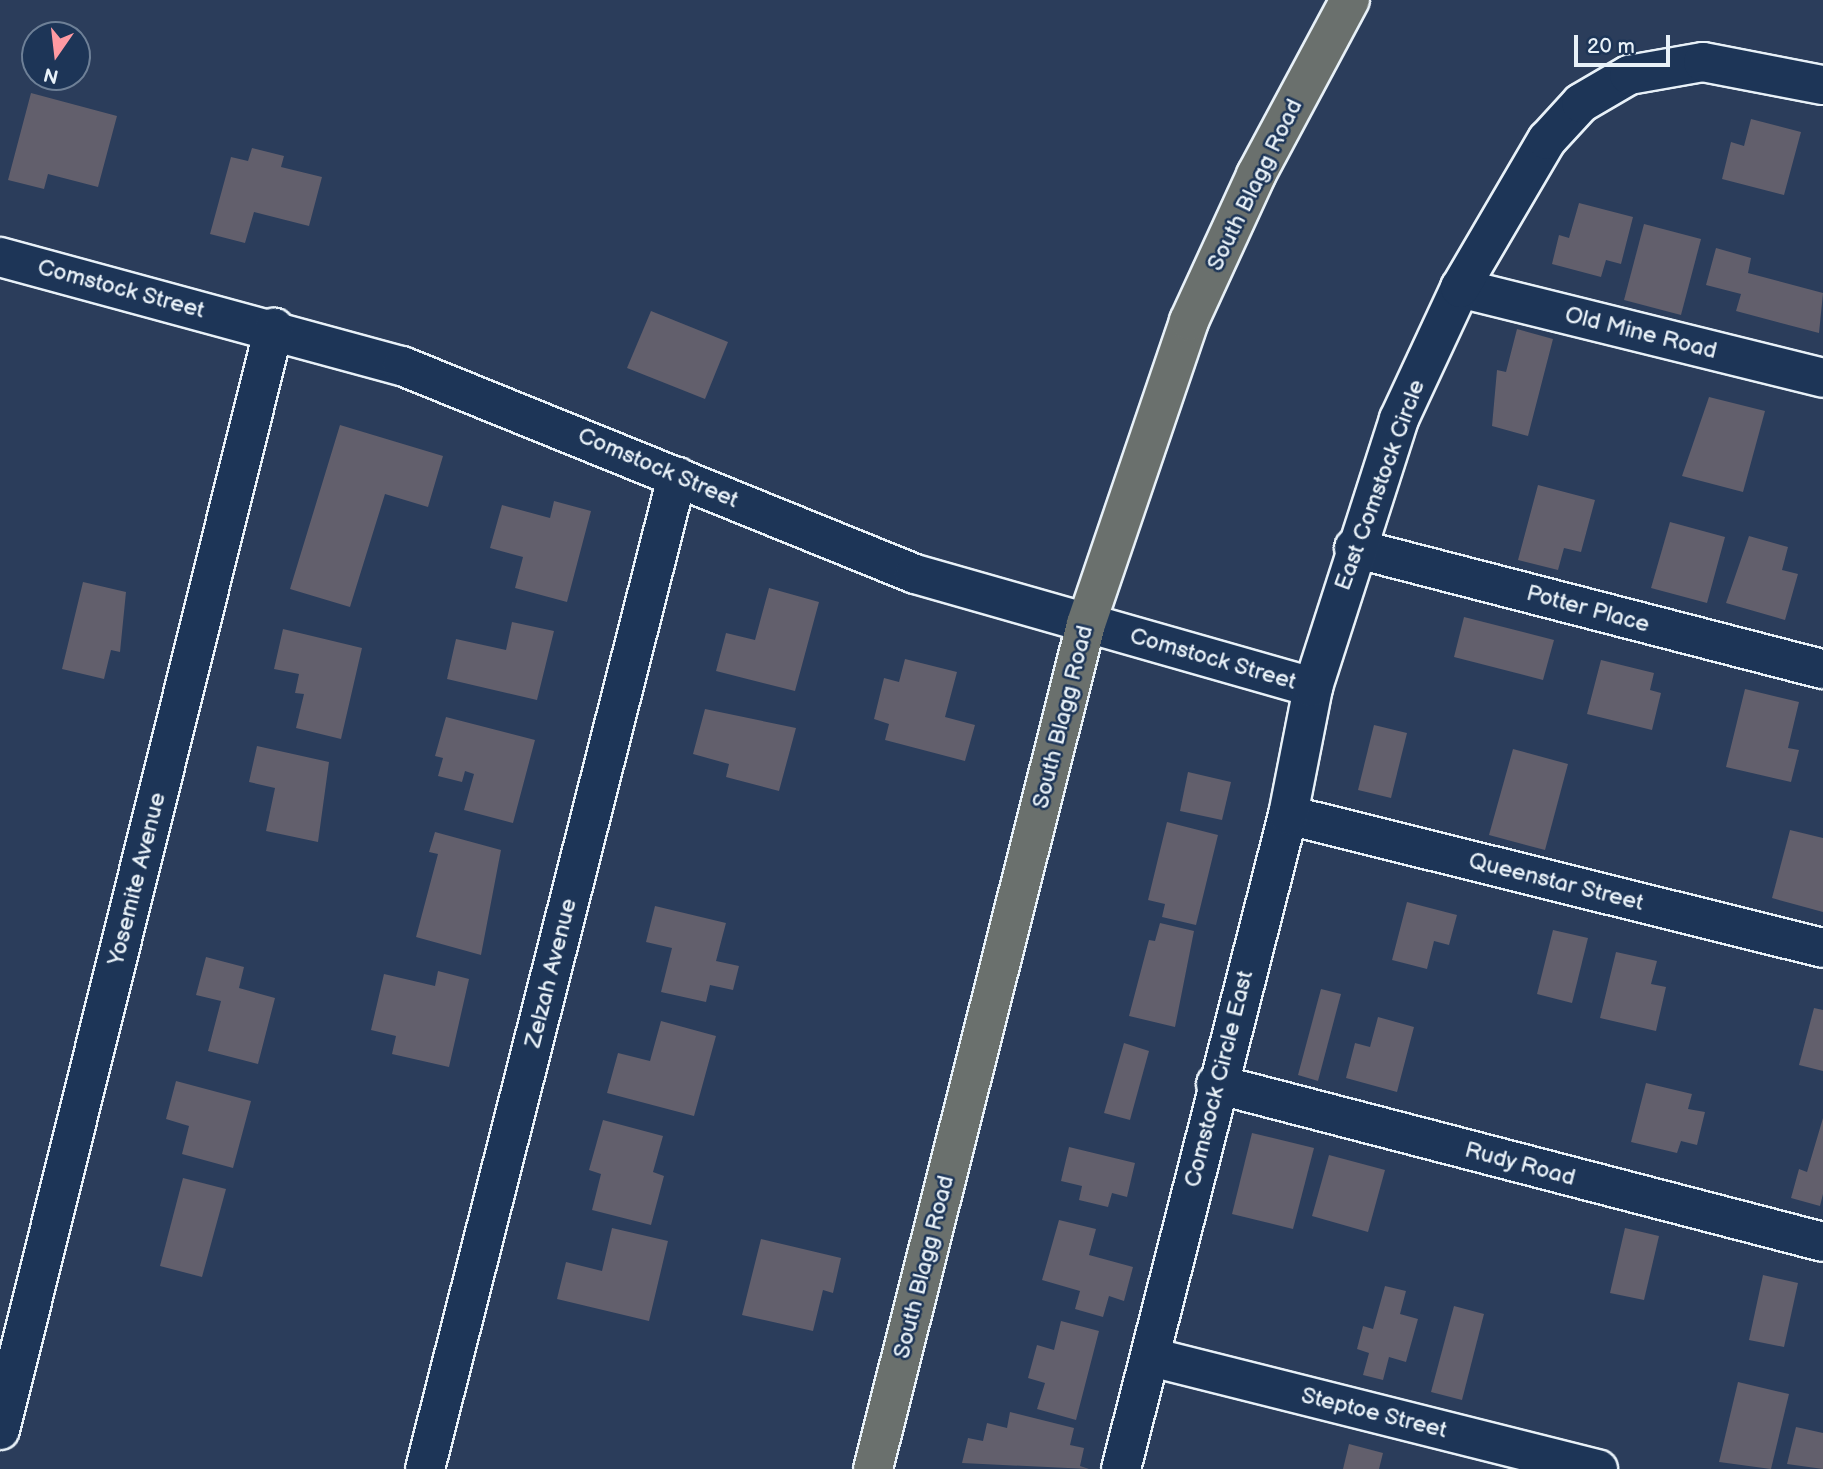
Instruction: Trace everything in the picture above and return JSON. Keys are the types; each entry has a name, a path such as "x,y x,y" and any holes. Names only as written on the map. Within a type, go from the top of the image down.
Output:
{"main road":[{"name":"South Blagg Road","path":"873,1469 1086,624 1189,321 1256,175 1350,0"}],"street":[{"name":"East Comstock Circle","path":"1313,687 1354,548 1399,419 1460,288 1547,140 1581,103 1629,75 1703,62 1823,85"},
{"name":"Comstock Street","path":"0,257 274,328 402,366 915,574 1313,687"},
{"name":"Old Mine Road","path":"1460,288 1823,378"},
{"name":"Yosemite Avenue","path":"0,1430 274,328"},
{"name":"Zelzah Avenue","path":"425,1469 677,477"},
{"name":"Potter Place","path":"1354,548 1823,669"},
{"name":"Comstock Circle East","path":"1121,1469 1151,1357 1216,1084 1288,815 1313,687"},
{"name":"Queenstar Street","path":"1288,815 1823,948"},
{"name":"Rudy Road","path":"1216,1084 1823,1242"},
{"name":"Steptoe Street","path":"1151,1357 1598,1469"}],"building":[{"path":"31,93 117,116 98,187 48,174 44,189 8,180"},
{"path":"1751,119 1801,132 1784,195 1722,179 1731,142 1744,146"},
{"path":"252,148 284,156 281,167 322,177 309,226 254,212 245,243 210,234 231,157 248,161"},
{"path":"1579,203 1633,217 1621,264 1606,260 1601,277 1552,264 1559,235 1569,238"},
{"path":"1644,224 1701,239 1681,315 1624,300"},
{"path":"1716,248 1751,258 1748,273 1823,293 1819,333 1736,311 1741,294 1706,285"},
{"path":"651,311 728,342 705,399 627,368"},
{"path":"1517,329 1553,339 1528,436 1492,426 1497,370 1506,372"},
{"path":"1709,397 1765,411 1743,492 1682,476"},
{"path":"340,425 443,456 428,507 385,494 350,607 290,589"},
{"path":"1538,485 1595,500 1581,552 1564,548 1558,570 1518,560"},
{"path":"554,501 591,511 567,602 515,588 523,557 490,548 502,505 550,518"},
{"path":"1670,522 1725,537 1707,603 1651,588"},
{"path":"1749,536 1788,547 1782,570 1798,574 1785,620 1726,603"},
{"path":"83,582 126,592 120,652 111,650 104,679 62,669"},
{"path":"769,588 819,602 795,691 716,671 726,633 755,640"},
{"path":"1464,617 1554,640 1543,680 1454,657"},
{"path":"512,622 554,631 537,700 447,679 456,639 506,650"},
{"path":"283,629 362,648 341,739 296,728 304,694 295,693 299,674 274,669"},
{"path":"905,659 957,672 945,717 975,725 965,761 885,740 889,724 874,719 884,678 899,682"},
{"path":"1601,660 1654,673 1650,690 1661,693 1652,730 1587,714"},
{"path":"1745,689 1799,702 1788,748 1799,750 1791,782 1726,767"},
{"path":"705,709 796,728 779,791 726,777 729,764 693,754"},
{"path":"446,717 535,740 513,823 464,810 474,774 465,771 462,782 438,776 443,758 435,756"},
{"path":"1374,725 1407,733 1391,798 1358,790"},
{"path":"257,746 329,762 318,842 266,831 275,788 249,782"},
{"path":"1513,749 1568,764 1545,850 1489,835"},
{"path":"1188,772 1231,782 1222,820 1180,811"},
{"path":"1167,822 1218,835 1196,925 1162,917 1165,904 1148,900"},
{"path":"1790,830 1823,838 1823,912 1772,898"},
{"path":"435,832 501,850 481,955 416,937 438,854 429,852"},
{"path":"1407,902 1457,915 1449,945 1434,941 1427,969 1392,960"},
{"path":"655,906 726,923 716,961 739,966 733,990 710,985 706,1002 661,992 672,948 646,942"},
{"path":"1160,923 1194,931 1175,1027 1129,1016 1149,940 1155,941"},
{"path":"1553,930 1588,938 1572,1003 1537,994"},
{"path":"1616,952 1657,961 1651,984 1666,987 1656,1031 1600,1018"},
{"path":"206,957 244,967 239,988 275,998 258,1064 208,1051 221,1001 196,995"},
{"path":"438,971 469,979 449,1067 392,1054 396,1036 371,1030 384,974 435,986"},
{"path":"1321,989 1341,994 1318,1081 1298,1075"},
{"path":"1814,1008 1823,1010 1823,1071 1799,1065"},
{"path":"1378,1017 1414,1027 1397,1092 1346,1078 1355,1043 1370,1047"},
{"path":"661,1021 716,1036 694,1116 607,1093 618,1053 650,1061"},
{"path":"1124,1043 1149,1051 1130,1120 1104,1113"},
{"path":"176,1081 251,1101 233,1168 182,1154 189,1126 166,1119"},
{"path":"1646,1083 1692,1094 1688,1109 1705,1112 1697,1145 1681,1141 1677,1153 1631,1142"},
{"path":"1823,1118 1823,1194 1820,1206 1791,1198 1799,1169 1807,1172"},
{"path":"603,1120 663,1136 653,1172 664,1176 651,1225 592,1210 601,1174 589,1170"},
{"path":"1252,1133 1314,1148 1293,1229 1232,1214"},
{"path":"1069,1147 1135,1163 1127,1197 1112,1193 1108,1207 1079,1200 1082,1186 1061,1181"},
{"path":"1329,1155 1385,1170 1368,1232 1312,1216"},
{"path":"183,1178 226,1189 202,1277 160,1266"},
{"path":"1059,1220 1096,1229 1089,1255 1133,1267 1124,1301 1109,1296 1103,1317 1075,1309 1080,1291 1042,1280"},
{"path":"612,1228 668,1241 649,1321 557,1299 566,1262 602,1271"},
{"path":"1625,1228 1659,1236 1644,1300 1610,1293"},
{"path":"761,1239 841,1258 833,1293 823,1290 813,1331 742,1315"},
{"path":"1763,1275 1798,1283 1784,1347 1749,1340"},
{"path":"1385,1286 1406,1291 1400,1314 1418,1319 1406,1362 1389,1357 1383,1380 1363,1375 1369,1353 1357,1349 1363,1326 1373,1329"},
{"path":"1454,1306 1484,1314 1462,1400 1431,1392"},
{"path":"1061,1321 1099,1331 1076,1420 1037,1409 1045,1383 1028,1378 1037,1345 1054,1350"},
{"path":"1738,1382 1789,1394 1771,1469 1719,1462"},
{"path":"1010,1412 1074,1428 1070,1445 1084,1448 1080,1466 1089,1469 962,1463 968,1438 983,1441 987,1423 1007,1428"},
{"path":"1796,1427 1823,1433 1823,1469 1787,1464"},
{"path":"1349,1444 1383,1453 1379,1469 1343,1469"}]}
